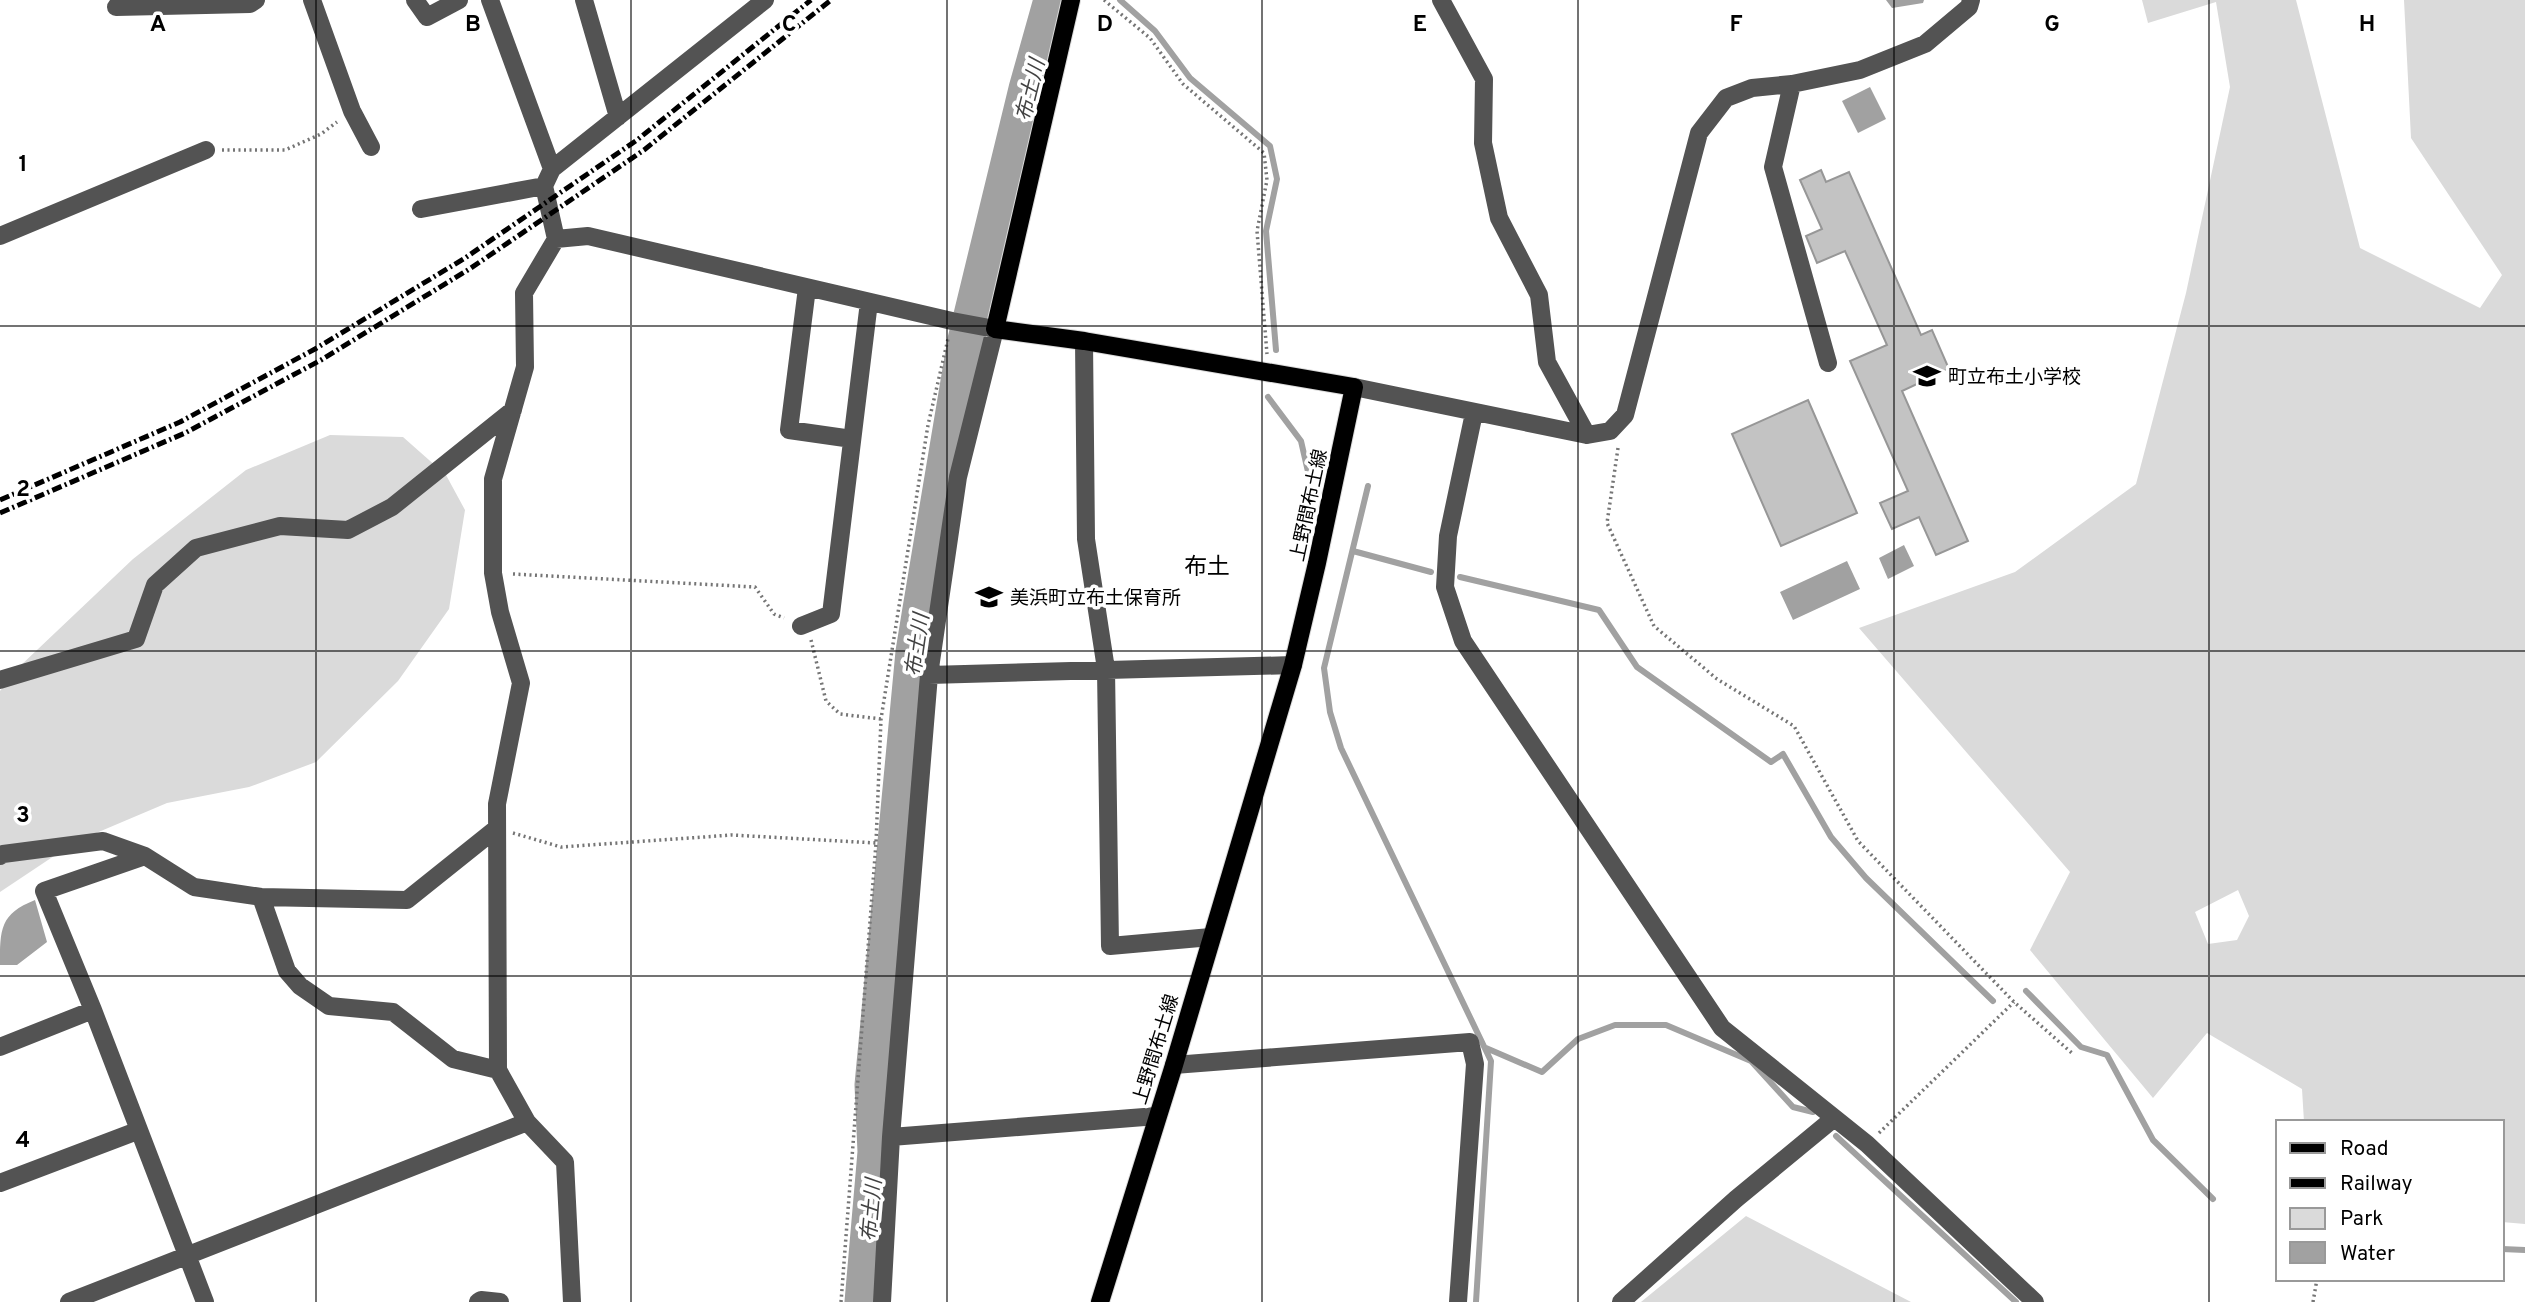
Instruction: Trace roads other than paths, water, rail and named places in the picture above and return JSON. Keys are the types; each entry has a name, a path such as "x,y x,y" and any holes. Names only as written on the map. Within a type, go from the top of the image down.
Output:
{"main road":[{"path":"1071,0 989,327 1354,387"},
{"name":"上野間布土線","path":"1100,1302 1293,665 1354,387"}],"street":[{"path":"116,7 250,4 256,0"},
{"path":"312,0 352,111 371,147"},
{"path":"415,0 427,17 458,0"},
{"path":"491,0 552,169"},
{"path":"584,0 618,117"},
{"path":"572,1302 565,1162 527,1122 498,1070 497,804 521,683 500,612 493,573 492,479 525,367 524,293 556,239 544,186 552,169 765,0"},
{"path":"1441,0 1484,79 1483,143 1499,218 1539,295 1547,362 1587,435"},
{"path":"1354,387 1587,435 1610,431 1625,415 1699,133 1726,98 1752,88 1792,85 1860,70 1925,44 1969,7 1971,0"},
{"path":"1792,85 1773,167 1828,363"},
{"path":"0,236 206,150"},
{"path":"421,209 544,186"},
{"path":"556,239 588,236 952,321 989,327 958,477 929,675 891,1137 881,1302"},
{"path":"807,288 789,429 852,439"},
{"path":"801,626 831,614 869,302"},
{"path":"1084,341 1086,539 1106,669 1110,946 1210,937"},
{"path":"0,680 136,639 155,585 197,548 280,526 348,530 392,507 513,410"},
{"path":"1474,413 1448,536 1445,587 1463,641 1722,1028 1867,1144 2035,1302"},
{"path":"929,675 1293,665"},
{"path":"0,856 103,841 145,856 194,887 261,897 407,900 497,828"},
{"path":"145,856 44,891 93,1010 137,1131 205,1302"},
{"path":"261,897 287,971 300,986 329,1006 393,1012 453,1059 498,1070"},
{"path":"0,1047 93,1010"},
{"path":"1174,1065 1470,1042 1475,1064 1458,1302"},
{"path":"891,1137 1157,1116"},
{"path":"1621,1302 1736,1199 1833,1119"},
{"path":"69,1302 527,1122"},
{"path":"0,1183 137,1131"},
{"path":"478,1302 500,1302"}],"water":[{"path":"1886,0 1924,0 1923,3 1892,8"},
{"path":"1870,87 1886,119 1858,133 1842,101"},
{"path":"1904,545 1914,566 1888,579 1879,558"},
{"path":"1847,561 1860,589 1793,620 1780,592"},
{"path":"35,900 47,942 17,965 0,965 4,924 15,911"}],"waterway":[{"name":"布土川","path":"863,1302 876,1152 873,1085 914,652 966,340 1027,89 1052,0"},
{"path":"1120,0 1155,31 1190,78 1270,146 1277,179 1266,231 1276,350"},
{"path":"1268,397 1301,441 1309,476"},
{"path":"1368,486 1324,668 1330,712 1341,748 1491,1061 1476,1302"},
{"path":"1353,551 1431,572"},
{"path":"1460,577 1599,610 1637,667 1771,762 1783,754 1831,837 1866,878 1993,1001"},
{"path":"2026,991 2081,1047 2107,1055 2153,1140 2213,1199"},
{"path":"1486,1048 1542,1072 1578,1039 1615,1025 1666,1025 1751,1061 1793,1107 1813,1112"},
{"path":"1836,1136 2016,1302"},
{"path":"2504,1249 2525,1250"}],"railway":[{"path":"0,500 180,422 315,349 465,258 637,140 811,0"},
{"path":"0,513 185,433 321,360 471,268 644,150 831,0"}],"place":[{"name":"町立布土小学校","path":"1927,376"},
{"name":"美浜町立布土保育所","path":"989,597"}],"district":[{"name":"布土","path":"1207,566"}]}
